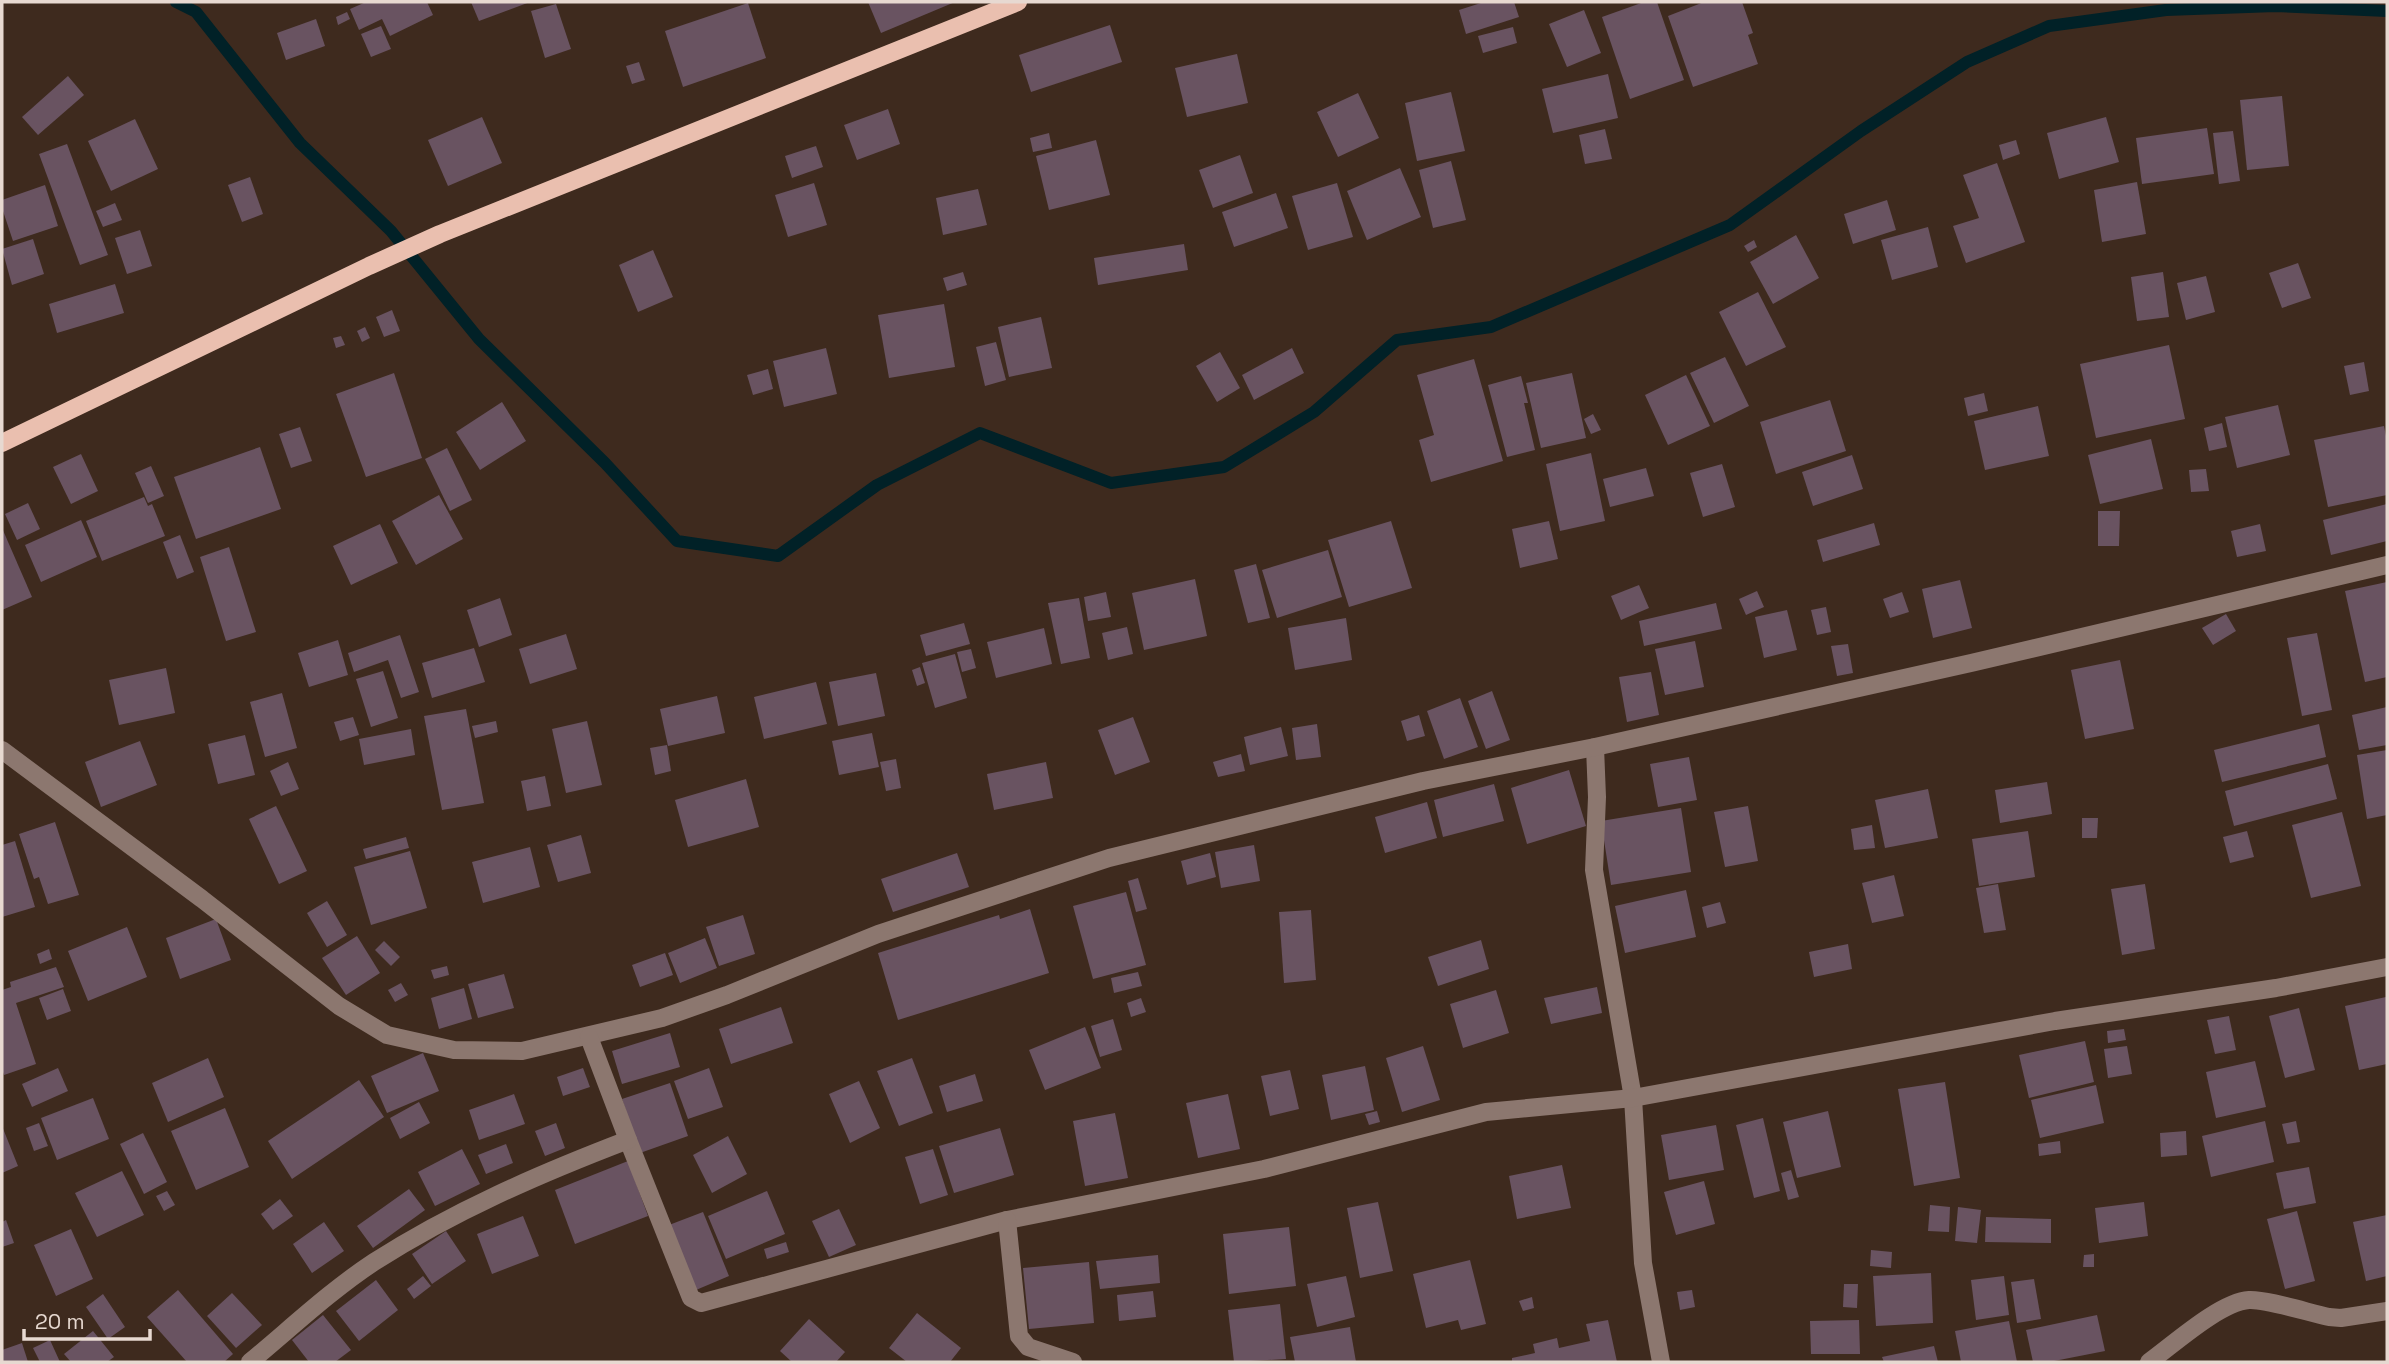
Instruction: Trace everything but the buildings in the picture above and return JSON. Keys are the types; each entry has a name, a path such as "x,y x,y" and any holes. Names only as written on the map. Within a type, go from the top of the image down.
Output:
{"main road":[{"path":"2,442 369,265 440,234 1007,4"}],"street":[{"path":"2,750 191,890 339,1006 387,1035 454,1049 522,1051 663,1018 878,934 1108,858 1423,781 1595,747 1971,663 2387,565"},
{"path":"1595,747 1597,805 1594,870 1633,1098 1643,1263 1661,1362"},
{"path":"589,1037 691,1298 701,1303 1007,1220 1264,1169 1486,1112 1633,1098 2055,1021 2276,988 2387,968"},
{"path":"250,1362 355,1276 438,1224 507,1188 628,1140"},
{"path":"1007,1220 1019,1336 1028,1347 1073,1362"},
{"path":"2149,1362 2211,1316 2238,1301 2252,1299 2341,1318 2387,1311"}],"waterway":[{"path":"176,2 196,12 300,143 391,231 479,339 605,463 677,541 778,556 877,485 980,433 1111,483 1224,467 1314,412 1397,340 1491,327 1730,225 1861,131 1967,62 2049,26 2166,10 2275,6 2387,11"}]}
